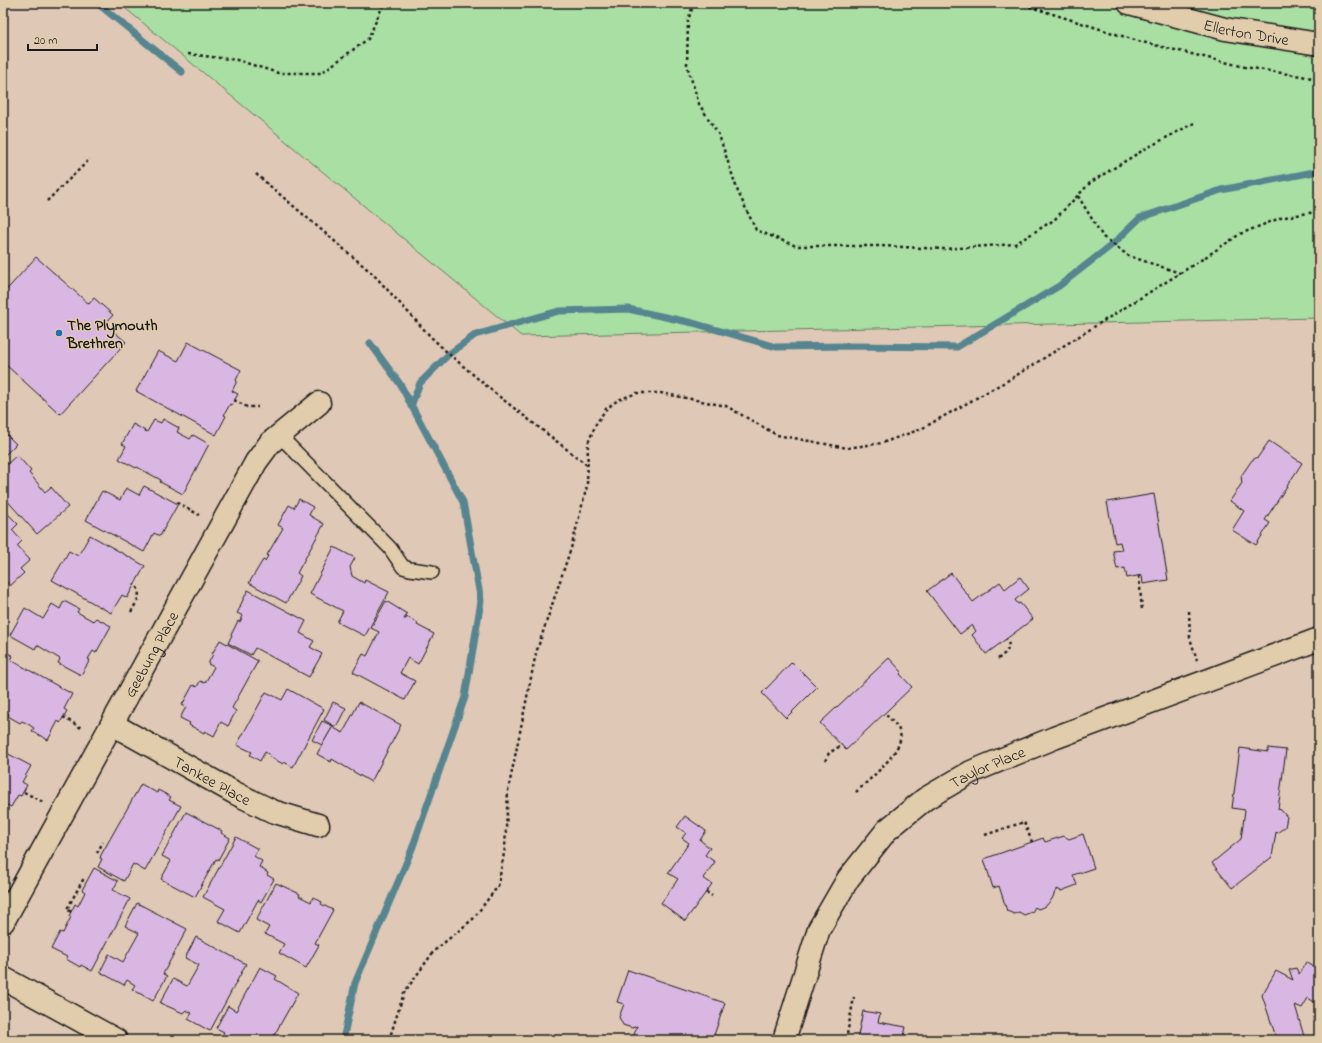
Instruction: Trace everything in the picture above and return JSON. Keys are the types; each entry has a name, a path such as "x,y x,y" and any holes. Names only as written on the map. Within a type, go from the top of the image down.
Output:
{"street":[{"name":"Ellerton Drive","path":"1129,3 1225,29 1319,44"},
{"name":"Geebung Place","path":"3,922 256,462 270,443 319,403"},
{"name":"Taylor Place","path":"784,1040 819,929 848,879 887,830 925,799 971,772 1054,738 1319,639"},
{"name":"Tankee Place","path":"112,724 249,800 272,811 318,825"},
{"path":"3,978 116,1040"}],"lane":[{"path":"279,435 390,548 403,567 432,572"}],"path":[{"path":"188,54 237,60 278,73 321,73 368,40 384,3"},
{"path":"694,3 688,20 687,65 699,104 719,135 738,192 756,230 796,246 882,246 944,249 1015,244 1054,220 1091,182 1145,149 1194,123"},
{"path":"1018,3 1138,41 1245,67 1319,79"},
{"path":"47,202 90,159"},
{"path":"256,174 373,274 430,336 444,349 496,394 587,465"},
{"path":"1078,196 1103,237 1129,256 1180,274"},
{"path":"389,1040 404,993 434,951 473,919 498,886 505,848 508,791 516,745 536,653 572,545 586,486 588,443 596,424 606,409 618,400 637,393 661,392 726,406 777,435 847,448 882,443 921,429 1012,378 1180,274 1240,234 1280,218 1319,212"},
{"path":"234,400 247,407 258,407"},
{"path":"177,502 199,515"},
{"path":"1139,576 1142,610"},
{"path":"131,612 139,594 139,590 134,584"},
{"path":"1189,611 1190,638 1204,682"},
{"path":"998,659 1009,648 1009,643 1006,639"},
{"path":"856,792 896,750 901,739 900,732 896,725 884,714"},
{"path":"63,717 83,729"},
{"path":"825,761 829,753 840,748 842,745"},
{"path":"24,792 43,802"},
{"path":"985,835 1024,822 1032,842"},
{"path":"97,853 104,842"},
{"path":"71,912 67,909 84,878"},
{"path":"706,892 712,896"},
{"path":"846,1040 854,997"}],"green space":[{"path":"119,3 1319,3 1319,318 521,336"}],"building":[{"name":"The Plymouth Brethren","path":"36,257 89,304 94,298 113,315 105,324 126,342 60,414 6,365 3,368 3,294"},
{"path":"188,342 241,370 232,391 238,394 224,415 226,416 216,435 136,391 158,351 178,361"},
{"path":"163,419 179,428 177,432 190,439 193,435 209,444 183,494 160,482 161,480 119,459 126,446 122,444 133,424 147,432 154,420 161,423"},
{"path":"3,431 16,444 3,457"},
{"path":"1269,441 1302,463 1265,520 1270,523 1256,545 1232,530 1244,511 1230,501 1242,483 1241,476 1252,460 1258,457"},
{"path":"17,455 31,471 29,473 45,492 51,487 68,507 37,534 3,496 3,464 5,466"},
{"path":"144,486 178,504 160,536 154,533 144,552 86,520 102,491 120,500 126,488 139,495"},
{"path":"1154,494 1168,580 1143,584 1142,575 1127,578 1125,568 1117,569 1113,551 1122,550 1120,542 1115,543 1107,502"},
{"path":"299,499 313,507 309,515 324,524 297,573 301,576 286,603 249,583 263,560 265,561 283,528 278,525 289,505 294,508"},
{"path":"5,511 18,524 12,530 22,541 17,546 30,560 20,569 24,573 10,586 3,578 3,513"},
{"path":"90,535 145,566 127,598 122,595 111,613 52,580 69,551 78,556"},
{"path":"334,547 355,558 350,567 352,576 364,583 365,580 389,592 365,636 337,622 343,611 310,594"},
{"path":"951,573 973,602 1000,582 1005,589 1020,577 1029,589 1015,600 1018,604 1020,603 1033,619 986,654 972,635 976,631 972,625 960,634 927,591"},
{"path":"248,590 306,621 300,633 314,641 310,647 322,654 309,677 255,648 251,655 228,643 238,621 240,622 243,616 237,613"},
{"path":"64,601 79,609 77,612 93,621 96,618 111,626 96,653 93,651 88,659 90,660 81,675 58,663 60,659 37,645 35,649 10,635 25,608 43,619 52,604 60,609"},
{"path":"386,601 407,614 404,619 407,617 418,623 417,625 434,634 418,664 408,658 400,673 415,681 405,700 353,672 363,654 367,656 379,632 371,628"},
{"path":"220,640 258,661 232,708 236,711 228,726 221,722 214,736 205,731 204,733 180,718 186,707 182,705 193,685 197,687 200,681 205,683 214,667 208,664"},
{"path":"3,650 13,656 11,660 72,694 64,709 67,711 60,723 58,721 48,740 32,731 34,728 28,724 22,721 20,723 8,716 9,714 3,710"},
{"path":"889,658 902,672 900,674 912,687 846,750 820,723"},
{"path":"792,662 817,687 786,718 762,693"},
{"path":"288,689 324,709 293,767 284,762 283,764 265,752 260,761 250,755 252,752 237,745 266,692 282,700"},
{"path":"333,702 346,708 336,727 324,720"},
{"path":"359,702 401,725 371,782 332,759 331,762 317,754 332,727 343,733"},
{"path":"322,721 333,726 322,745 312,740"},
{"path":"1240,748 1268,752 1268,748 1286,750 1278,809 1281,810 1287,817 1285,827 1277,833 1276,832 1272,857 1232,888 1212,863 1241,839 1245,810 1232,808"},
{"path":"3,751 31,766 22,782 27,785 21,796 18,795 11,807 3,803"},
{"path":"141,784 157,793 158,790 171,797 169,800 181,806 145,871 133,864 124,881 98,867 102,859 100,858 101,855"},
{"path":"186,812 222,831 221,833 230,838 218,860 216,859 195,897 161,879 171,861 162,856"},
{"path":"685,816 706,831 700,840 710,848 705,855 715,862 703,878 712,884 685,921 661,903 678,879 668,873 689,843 682,838 686,833 677,827"},
{"path":"1083,834 1094,868 1073,875 1077,885 1061,891 1057,889 1052,899 1046,906 1038,909 1035,907 1032,912 1024,915 1019,912 1014,914 1007,911 999,886 993,888 984,859 1043,838 1045,842 1064,836 1069,839"},
{"path":"236,837 258,849 254,856 262,861 259,867 268,873 267,875 274,879 261,902 258,900 240,933 218,921 225,909 203,897"},
{"path":"94,868 118,881 113,890 130,899 92,971 81,965 80,967 66,959 67,957 51,949 60,932 63,933 71,917 69,916 75,904 78,906 85,892 82,890"},
{"path":"276,883 300,894 299,896 311,902 313,897 322,902 321,904 333,910 315,943 319,945 306,968 279,953 284,944 265,934 269,927 256,920"},
{"path":"137,903 187,929 163,974 167,976 153,1001 132,989 135,985 127,980 124,985 100,972 109,954 123,962 139,933 125,926"},
{"path":"196,937 246,964 210,1031 188,1019 192,1013 186,1010 183,1013 160,1003 173,979 187,986 199,965 185,958"},
{"path":"1306,962 1319,970 1319,1005 1308,998 1302,1008 1295,1005 1305,1040 1277,1040 1262,995 1276,971 1293,980 1289,970 1296,968 1299,974"},
{"path":"260,967 277,976 275,979 298,993 272,1039 274,1040 228,1040 222,1036 224,1032 216,1028 228,1006 236,1011"},
{"path":"628,970 725,1003 713,1038 711,1037 711,1040 637,1040 633,1038 637,1026 632,1028 623,1025 619,1017 624,1004 617,1002"},
{"path":"863,1011 880,1014 878,1022 906,1027 903,1040 857,1040"},
{"path":"3,1033 9,1037 15,1040 3,1040"}],"waterway":[{"path":"97,3 182,72"},
{"path":"411,406 420,383 449,354 475,335 559,311 628,309 693,323 776,347 957,347 1059,286 1113,244 1140,218 1221,190 1319,171"},
{"path":"343,1040 355,983 412,849 465,697 481,601 463,502 400,384 370,343"}],"place":[{"name":"The Plymouth Brethren","path":"59,333"}]}
